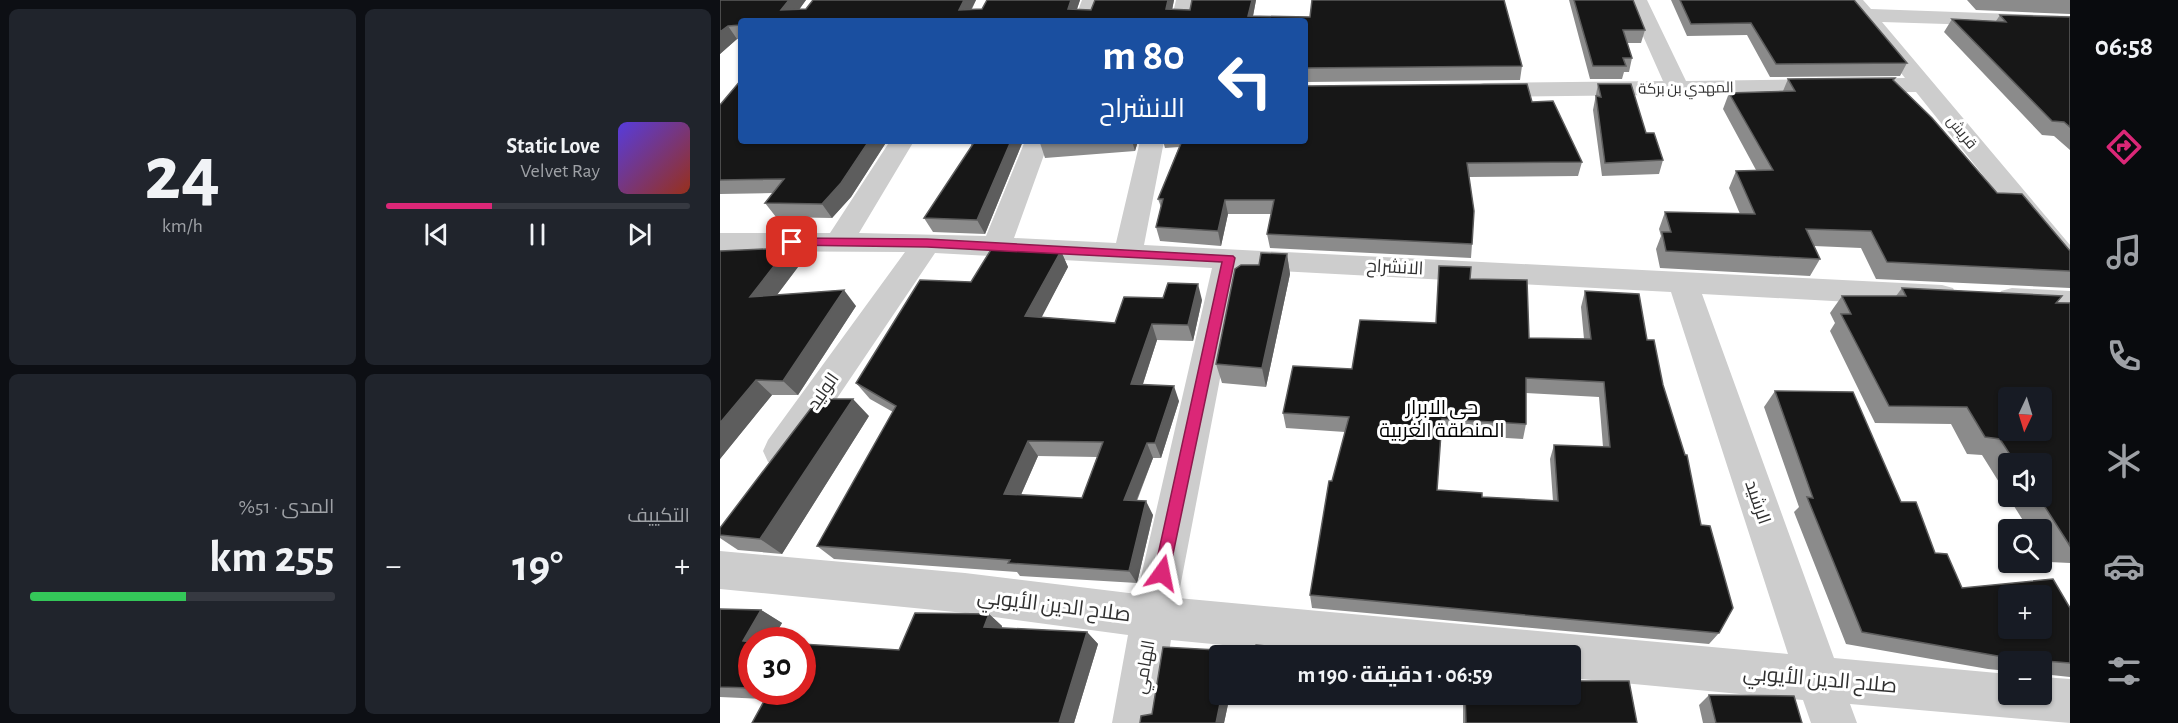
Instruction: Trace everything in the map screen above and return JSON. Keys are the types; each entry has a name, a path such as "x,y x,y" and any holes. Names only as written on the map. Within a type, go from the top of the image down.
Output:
{"street":[{"path":"1085,18 1092,0"},
{"path":"1182,18 1186,0"},
{"path":"1637,0 1678,88"},
{"path":"1860,8 2070,22"},
{"name":"قريش","path":"1860,8 2070,264"},
{"name":"المهدي بن بركة","path":"1457,90 1924,86"},
{"path":"839,242 900,144"},
{"path":"996,247 1036,144"},
{"path":"1128,253 1151,144"},
{"name":"الانشراح","path":"720,242 927,243 2070,303"},
{"name":"الوليد","path":"767,472 927,243"},
{"name":"الهامي","path":"1135,723 1152,618 1229,258"},
{"name":"الرشيد","path":"1682,281 1834,723"},
{"name":"صلاح الدين الأيوبي","path":"720,570 965,593 1152,618 1448,645"},
{"name":"صلاح الدين الأيوبي","path":"1581,657 2070,702"}],"building":[{"path":"720,0 789,0 781,10 806,9 813,0 964,0 959,10 982,9 987,0 1071,0 1068,9 1091,10 1095,0 1168,0 1166,9 1190,10 1192,0 1252,0 1248,16 1310,17 1312,0 1504,0 1522,66 1308,68 1308,18 738,18 738,25 728,26 720,32"},
{"path":"1574,0 1633,0 1645,30 1623,30 1632,58 1623,58 1626,66 1593,66"},
{"path":"1680,0 1854,0 1907,63 1776,64 1751,23 1691,24"},
{"path":"2000,15 2070,17 2070,127 2064,122 2052,121 1952,19 2006,22"},
{"path":"1895,78 1893,80 1932,118 1997,193 2022,194 2070,251 2070,271 1887,262 1871,231 1806,229 1820,259 1666,251 1662,232 1671,232 1665,212 1755,214 1736,171 1773,170 1729,93 1795,91 1788,79"},
{"path":"738,84 738,144 867,144 841,183 822,204 765,203 784,179 720,180 720,105"},
{"path":"1527,84 1532,102 1553,101 1582,162 1467,163 1474,211 1472,244 1267,234 1274,200 1225,200 1218,231 1156,227 1163,199 1158,199 1181,144 1308,144 1308,86"},
{"path":"1598,84 1631,84 1646,133 1654,133 1663,160 1605,163 1596,96 1601,97"},
{"path":"973,144 1010,144 977,220 924,218"},
{"path":"788,248 750,297 844,290 783,381 756,380 720,423 720,251"},
{"path":"992,248 1061,251 1025,316 1115,323 1124,297 1163,298 1168,283 1198,284 1188,325 1152,324 1131,384 1174,386 1155,443 1147,443 1124,500 1146,501 1129,571 817,546 896,406 856,383 920,280 971,282","holes":["1028,441 1103,442 1082,498 1004,494"]},
{"path":"1261,253 1287,254 1262,368 1216,364 1235,269 1241,265 1259,265"},
{"path":"1439,266 1471,267 1470,279 1527,280 1529,338 1591,339 1585,291 1639,294 1647,340 1654,340 1663,385 1685,455 1687,455 1701,525 1710,526 1733,608 1719,633 1310,595 1329,481 1332,481 1349,417 1283,413 1293,366 1352,369 1360,320 1436,323","holes":["1526,378 1604,382 1610,447 1554,445 1558,501 1482,497 1482,493 1437,490 1442,419 1526,424"]},
{"path":"1902,288 2062,296 2056,303 2070,303 2070,546 2045,507 2052,507 2052,453 2009,453 2001,441 2052,441 2052,387 1998,387 1998,439 1985,437 1967,407 1889,406 1841,314 1851,314 1842,296 1906,296"},
{"path":"1775,391 1853,392 1901,502 1916,502 1935,553 1947,554 1962,588 2053,579 2070,608 2070,663 2052,662 2052,651 1998,651 1998,656 1862,632 1807,497 1813,498"},
{"path":"818,399 853,399 760,539 720,535 720,528"},
{"path":"720,609 761,610 751,627 738,627 738,688 720,687"},
{"path":"915,613 989,614 984,627 1087,632 1059,723 752,723 762,705 816,705 816,645 899,650"},
{"path":"1163,647 1209,650 1209,705 1220,705 1216,723 1140,723 1141,716 1152,714"},
{"path":"1581,681 1629,681 1637,723 1466,723 1465,705 1581,705"},
{"path":"1709,695 1794,696 1802,723 1716,723"}],"district":[{"name":"حي الابرار المنطقة الغربية","path":"1442,418"}],"route":[{"path":"792,242 927,243 1229,258 1162,573"}]}
